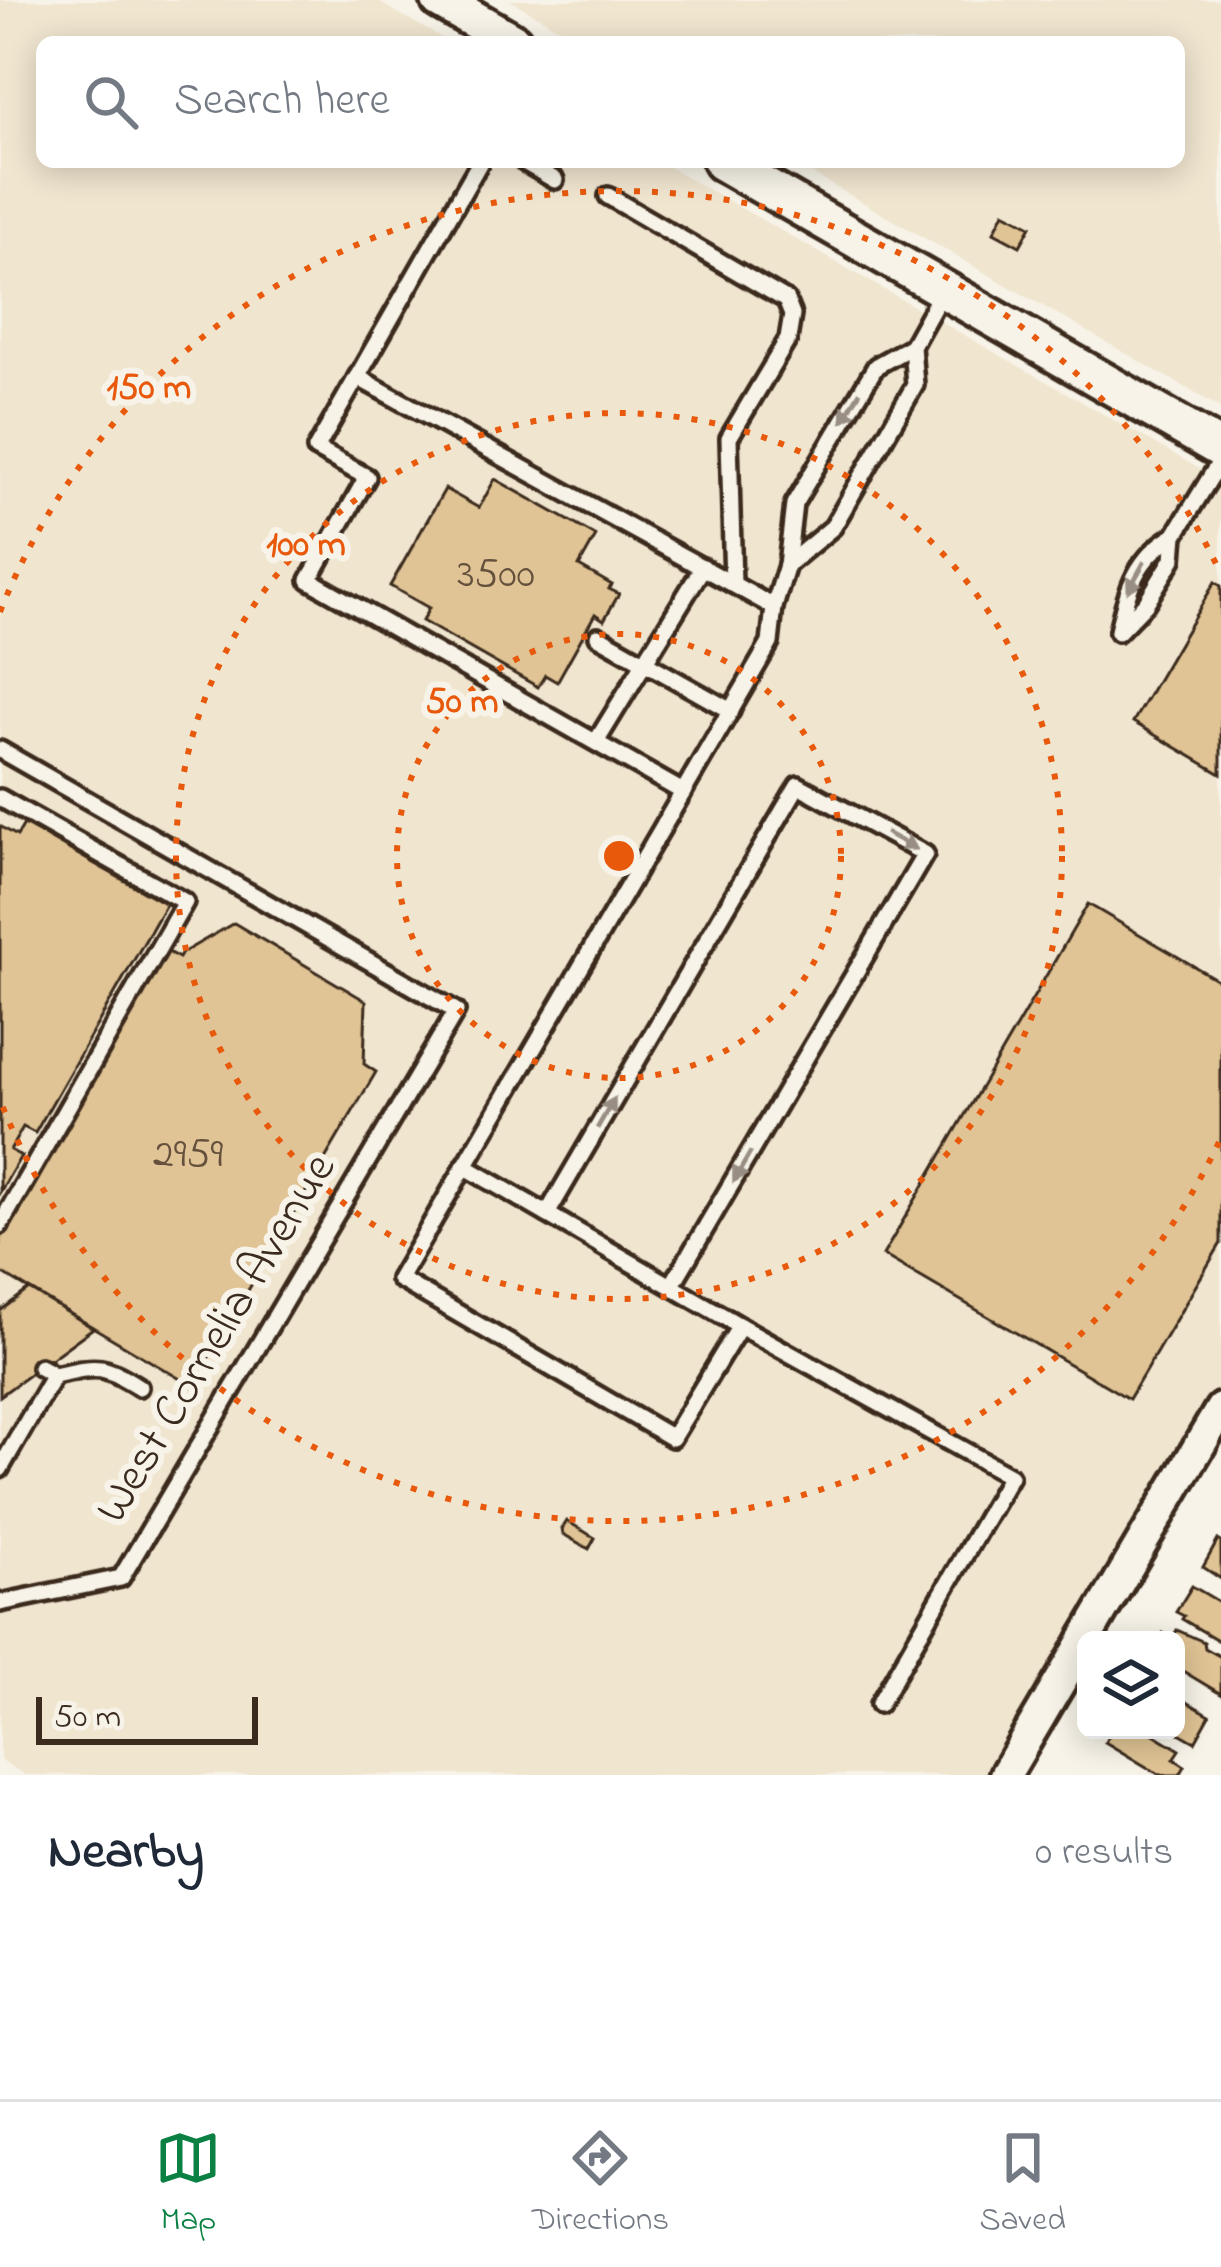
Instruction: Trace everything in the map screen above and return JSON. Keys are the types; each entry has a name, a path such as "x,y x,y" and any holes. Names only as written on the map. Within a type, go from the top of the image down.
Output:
{"street":[{"path":"440,0 503,36"},
{"path":"732,168 1221,448"},
{"path":"1005,1775 1221,1409"}],"lane":[{"path":"477,168 316,449 368,477 309,580 683,792"},
{"path":"534,168 555,180"},
{"path":"608,196 786,300 792,315 788,339 729,438 733,584"},
{"path":"740,1326 672,1438 399,1279 770,644 774,607 788,565 794,504 876,366 912,346 943,289"},
{"path":"788,565 833,527 915,385 912,346"},
{"path":"357,377 774,607"},
{"path":"1175,535 1154,547 1127,590 1118,632 1147,603 1173,559 1175,535 1221,460"},
{"path":"596,742 703,567"},
{"path":"598,636 731,711"},
{"name":"West Cornelia Avenue","path":"0,750 456,1011 121,1578 0,1604"},
{"path":"547,1214 798,785 925,854 672,1285"},
{"path":"0,799 184,902 0,1226"},
{"path":"464,1166 1010,1476 879,1704"},
{"path":"0,1469 47,1371 94,1366 112,1370 139,1387"}],"shaded area":[{"path":"0,0 375,0 438,36 36,36 36,168 671,168 1221,481 1221,1383 995,1775 25,1775 0,1760"},
{"path":"510,0 1221,0 1221,408 802,168 1185,168 1185,36 573,36"}],"building":[{"path":"1004,212 1031,226 1020,246 994,232"},
{"path":"495,479 596,536 579,566 619,594 604,620 595,614 557,682 545,675 538,687 422,621 429,608 390,586 445,489 479,508"},
{"path":"1215,582 1221,586 1221,774 1133,722"},
{"path":"24,824 166,904 35,1133 23,1127 10,1150 21,1156 0,1192 0,826 17,836"},
{"path":"1088,904 1221,982 1221,1243 1129,1399 883,1255"},
{"path":"234,923 366,1001 364,1064 376,1072 192,1386 0,1272 0,1238 168,952 179,958"},
{"path":"29,1289 93,1328 0,1396 0,1311"},
{"path":"567,1521 595,1538 589,1549 563,1534"},
{"path":"1218,1540 1221,1542 1221,1579 1203,1567"},
{"path":"1192,1586 1221,1603 1221,1642 1176,1612"},
{"path":"1185,1634 1221,1657 1221,1694 1185,1672"},
{"path":"1185,1701 1210,1715 1195,1742 1185,1736"},
{"path":"1162,1739 1180,1750 1174,1759 1185,1766 1180,1775 1160,1775 1105,1742"}]}
